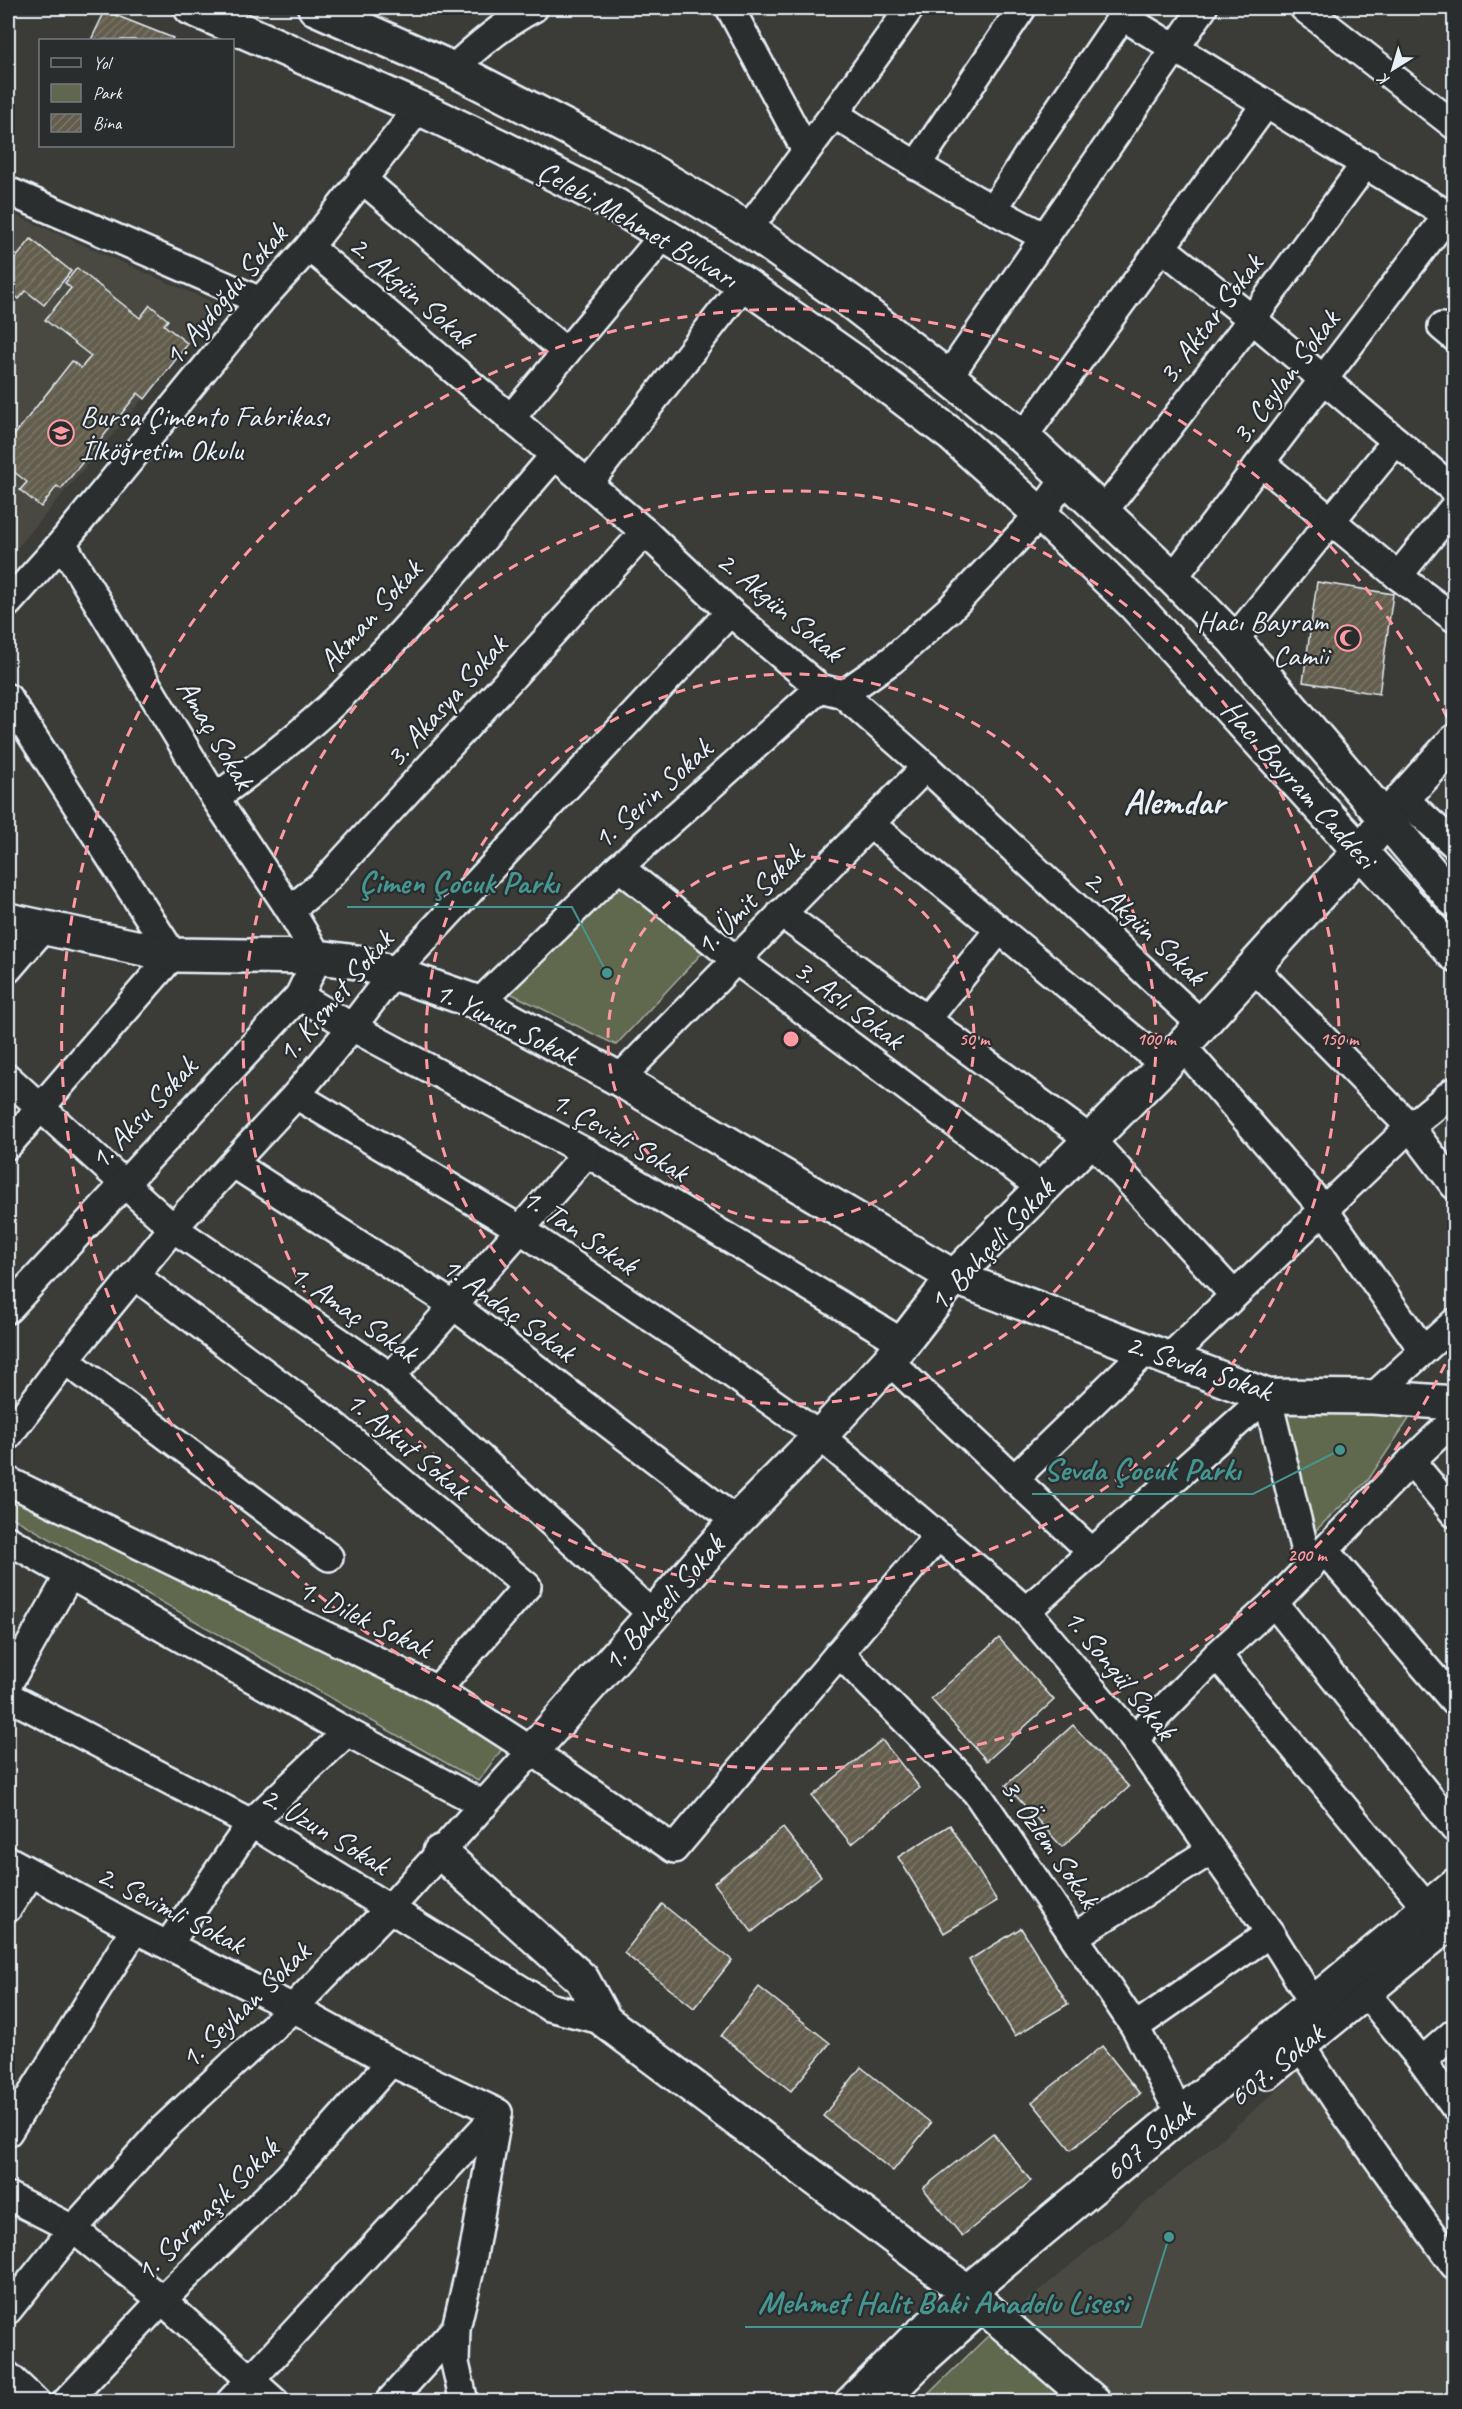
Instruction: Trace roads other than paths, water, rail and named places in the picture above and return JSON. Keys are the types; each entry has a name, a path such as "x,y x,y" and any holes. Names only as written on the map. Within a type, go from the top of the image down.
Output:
{"street":[{"name":"Çelebi Mehmet Bulvarı","path":"191,8 503,147 617,206 744,284 858,364 952,435 1040,514"},
{"name":"Çelebi Mehmet Bulvarı","path":"315,8 453,69 587,137 748,228 855,305 1023,437"},
{"path":"453,69 473,49 513,19 534,8"},
{"path":"730,8 806,152"},
{"path":"748,228 910,8"},
{"path":"916,166 1022,8"},
{"path":"948,377 1203,8"},
{"path":"1304,8 1455,125"},
{"path":"993,210 1125,12 1175,49 1451,215"},
{"path":"1023,437 1266,104"},
{"name":"1. Aydoğdu Sokak","path":"8,603 62,543 260,301 309,247 419,108"},
{"path":"834,114 916,166 1045,237"},
{"name":"3. Aktar Sokak","path":"1103,512 1252,319 1366,163"},
{"path":"362,179 566,352"},
{"path":"8,191 260,301"},
{"name":"3. Ceylan Sokak","path":"1173,578 1451,215"},
{"path":"510,419 664,235"},
{"name":"2. Akgün Sokak","path":"309,247 645,532 730,612 926,767 1182,1045"},
{"path":"1161,247 1252,319 1455,490"},
{"path":"588,484 744,284"},
{"name":"Hacı Bayram Caddesi","path":"1023,437 1173,578 1395,809 1455,900"},
{"path":"1234,640 1395,441"},
{"name":"Akman Sokak","path":"215,798 277,752 342,695 417,614 554,456"},
{"path":"1261,463 1398,576 1455,618"},
{"name":"1. Serin Sokak","path":"479,1003 619,867 832,691 892,660 950,609 1040,514 1066,478"},
{"path":"1398,576 1455,507"},
{"name":"Hacı Bayram Caddesi","path":"1040,514 1134,604 1455,954"},
{"name":"3. Akasya Sokak","path":"290,910 330,876 645,532"},
{"name":"Amaç Sokak","path":"62,543 215,798 290,910 318,957"},
{"name":"1. Kısmet Sokak","path":"8,1436 65,1360 173,1228 296,1095 352,1028 393,973 730,612"},
{"path":"8,698 173,955 8,1145"},
{"name":"1. Bahçeli Sokak","path":"532,1751 736,1521 820,1436 896,1352 954,1277 1182,1045 1361,851 1455,742"},
{"name":"1. Ümit Sokak","path":"619,1079 926,767"},
{"path":"1395,809 1455,844"},
{"path":"870,824 999,930 1182,1045 1323,1208 1423,1350"},
{"name":"3. Aslı Sokak","path":"619,867 736,960 1043,1189"},
{"path":"781,913 1091,1140 1234,1296"},
{"name":"1. Yunus Sokak","path":"8,920 45,926 173,955 318,957 357,962 479,1003 619,1079 954,1277"},
{"path":"8,969 45,926"},
{"path":"927,1019 999,930"},
{"name":"1. Aksu Sokak","path":"8,1309 123,1182 299,996 318,957"},
{"path":"1253,967 1410,1127 1455,1185"},
{"name":"1. Çevizli Sokak","path":"299,996 352,1028 587,1153 896,1352 1014,1479 1092,1553"},
{"name":"1. Amaç Sokak","path":"8,1078 173,1228 391,1377 653,1615"},
{"path":"1014,1479 1158,1354 1234,1296 1323,1208 1410,1127 1455,1091"},
{"name":"1. Tan Sokak","path":"296,1095 520,1229 820,1436"},
{"path":"391,1377 587,1153"},
{"name":"1. Andaç Sokak","path":"234,1164 453,1305 736,1521"},
{"name":"1. Aykut Sokak","path":"134,1275 330,1422 527,1586 437,1690"},
{"name":"2. Sevda Sokak","path":"954,1277 1267,1396 1373,1397 1455,1403"},
{"path":"1373,1397 1455,1323"},
{"path":"65,1360 328,1557"},
{"path":"1026,1611 1267,1396 1317,1560 1455,1701"},
{"path":"1134,1739 1217,1654 1274,1603 1411,1461 1455,1420"},
{"name":"1. Songül Sokak","path":"820,1436 1026,1611 1134,1739 1210,1851 1270,1933 1314,2004"},
{"path":"1411,1461 1455,1513"},
{"name":"1. Dilek Sokak","path":"8,1481 437,1690 532,1751 674,1849 839,1653"},
{"path":"839,1653 938,1536"},
{"path":"8,1540 346,1732 484,1805"},
{"path":"8,1684 69,1576"},
{"path":"1274,1603 1455,1828"},
{"name":"3. Özlem Sokak","path":"839,1653 976,1792 1135,2028 1171,2097"},
{"path":"1217,1654 1446,1921"},
{"name":"2. Uzun Sokak","path":"8,1696 251,1823 549,2007 605,2021"},
{"path":"168,1945 251,1823 346,1732"},
{"name":"1. Seyhan Sokak","path":"8,2310 73,2229 162,2130 293,2008 390,1908 532,1751"},
{"path":"1075,1936 1210,1851"},
{"path":"440,1852 582,1979 605,2021 976,2300 1094,2402"},
{"path":"8,1908 19,1866"},
{"name":"2. Sevimli Sokak","path":"19,1866 135,1929 293,2008 391,2062 498,2113"},
{"name":"607 Sokak","path":"848,2402 914,2336 976,2300 1314,2004 1446,1921 1455,1886"},
{"name":"607. Sokak","path":"883,2402 924,2361 976,2300 1300,2045 1446,1921"},
{"path":"8,2132 135,1929"},
{"path":"1135,2028 1270,1933"},
{"path":"1365,1992 1422,2061 1455,2106"},
{"path":"1422,2061 1455,2032"},
{"path":"1300,2045 1342,2109 1455,2265"},
{"name":"1. Sarmaşık Sokak","path":"66,2402 162,2300 288,2177 391,2062"},
{"path":"464,2402 455,2363 456,2328 472,2261 498,2113"},
{"path":"230,2402 498,2113"},
{"path":"8,2196 73,2229 162,2300 275,2402"},
{"path":"389,2402 456,2328"},
{"path":"8,2376 36,2402"}],"place":[{"name":"Bursa Çimento Fabrikası İlköğretim Okulu","path":"61,433"},
{"name":"Hacı Bayram Camii","path":"1348,638"},
{"name":"Çimen Çocuk Parkı","path":"607,973"},
{"name":"Sevda Çocuk Parkı","path":"1340,1450"},
{"name":"Mehmet Halit Baki Anadolu Lisesi","path":"1169,2237"}],"district":[{"name":"Alemdar","path":"1174,802"}]}
